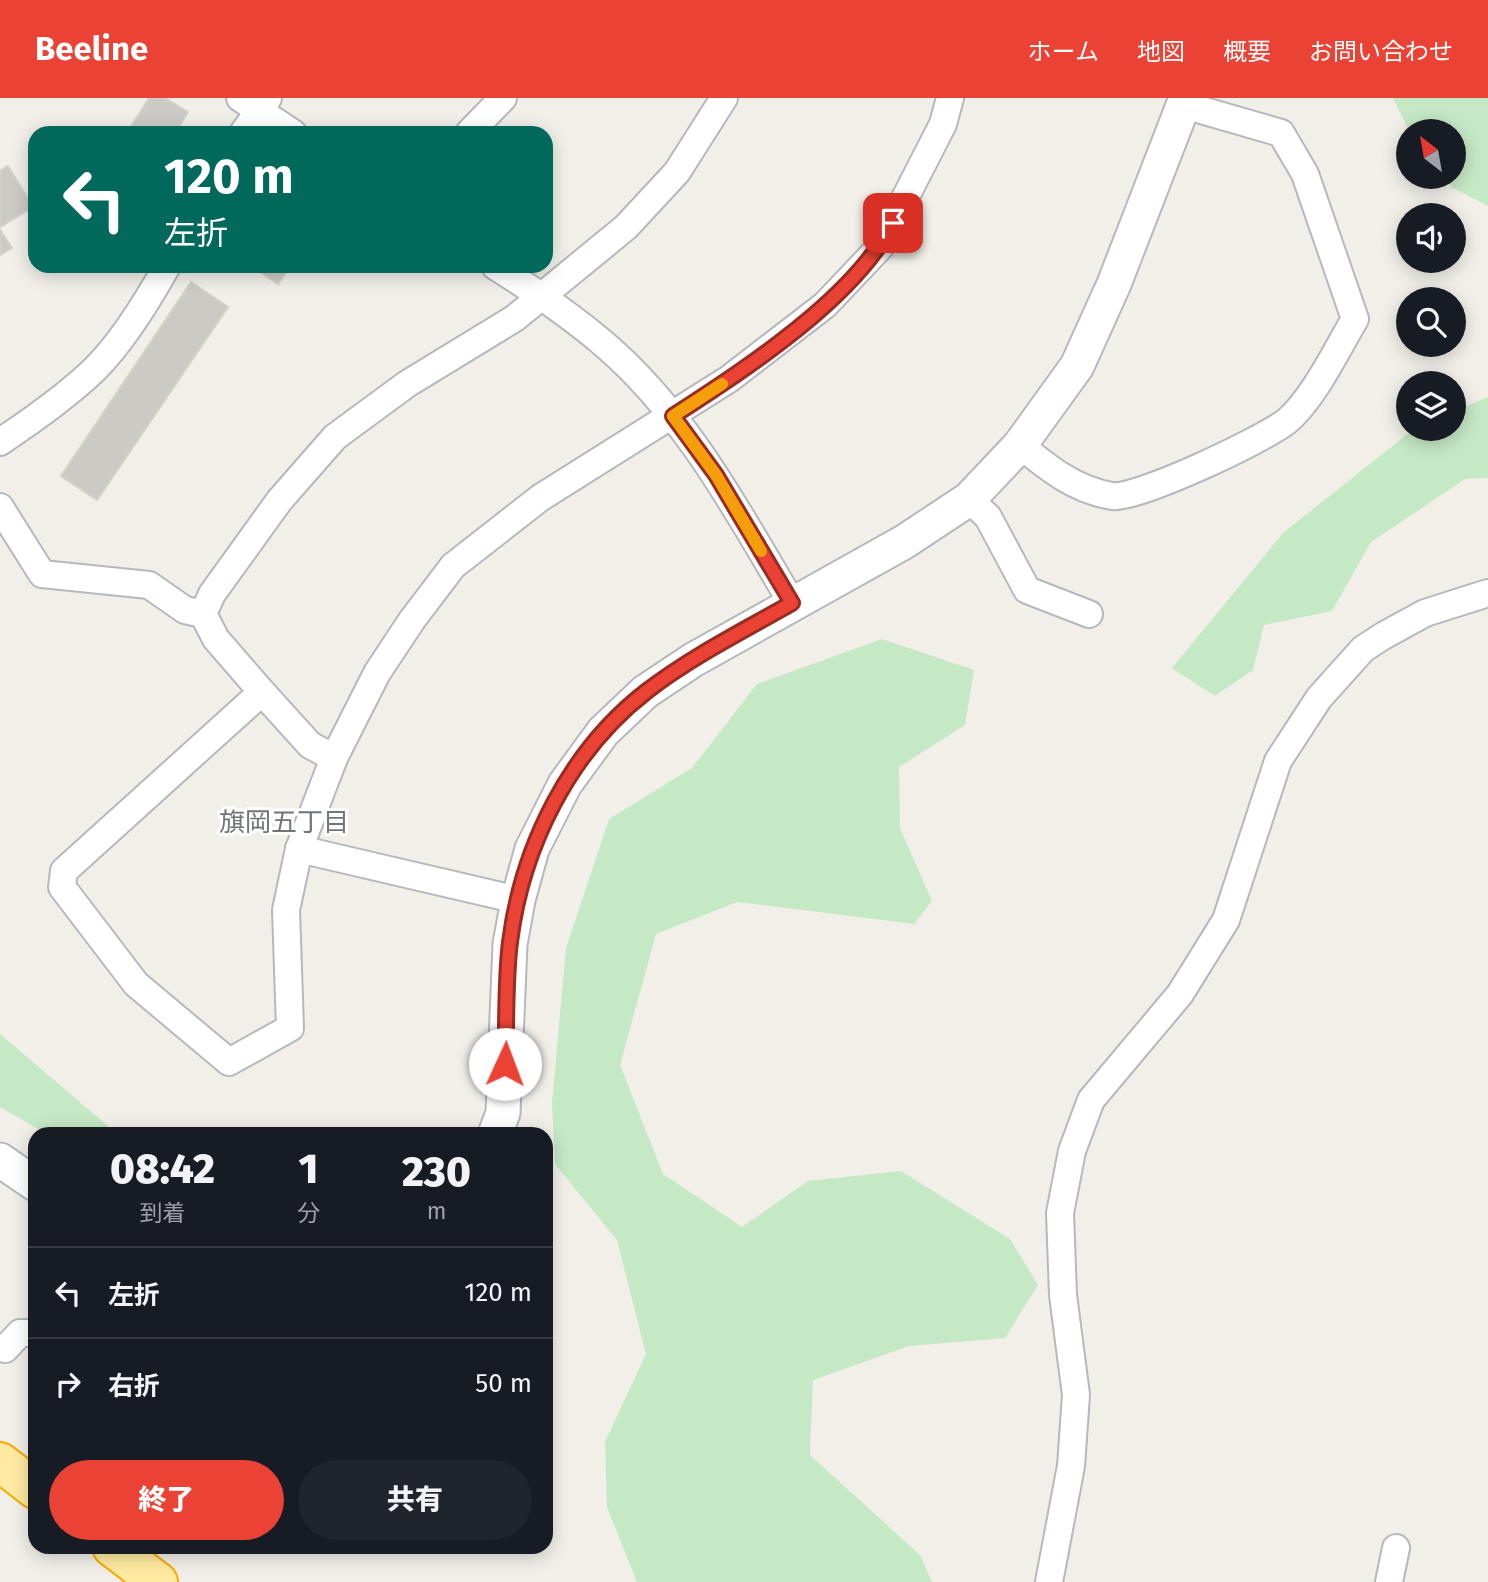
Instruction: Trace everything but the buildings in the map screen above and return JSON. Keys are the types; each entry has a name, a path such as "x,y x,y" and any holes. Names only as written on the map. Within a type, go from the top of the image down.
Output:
{"highway":[{"path":"0,1462 28,1484"},
{"path":"121,1554 158,1582"}],"street":[{"path":"476,126 503,98"},
{"path":"203,614 212,594 279,501 335,437 407,384 515,318 626,228 677,172 724,98"},
{"path":"262,692 64,871 62,887 136,984 229,1062 290,1028 286,910 299,849 334,758 377,673 411,620 453,566 540,498 729,379 825,305 880,247 943,124 950,98"},
{"path":"498,1127 503,1113 510,944 517,900 532,849 565,784 603,732 645,692 693,660 904,542 969,499 1020,445 1077,366 1114,284 1185,101 1282,133 1305,174 1355,318 1308,396 1288,420 1245,447 1159,483 1115,497 1081,488 1020,445"},
{"path":"246,126 255,102 284,126"},
{"path":"0,442 37,417 96,368 149,299 163,273"},
{"path":"506,273 605,345 673,416 716,475 792,603"},
{"path":"969,499 988,517 1027,590 1089,614"},
{"path":"0,507 42,574 149,585 185,610 203,614 216,639 310,745 334,758"},
{"path":"1049,1582 1071,1466 1076,1395 1063,1295 1060,1213 1072,1150 1091,1100 1180,994 1226,920 1278,761 1319,698 1363,649 1382,636 1426,612 1488,593"},
{"path":"299,849 517,900"},
{"path":"0,1160 28,1179"},
{"path":"5,1349 19,1333 28,1333"},
{"path":"1389,1582 1396,1548"}],"green space":[{"path":"1393,98 1488,98 1488,206 1455,189 1466,189 1466,119 1403,119"},
{"path":"1488,397 1488,478 1465,479 1371,542 1332,611 1264,625 1253,670 1215,696 1172,668 1283,533 1399,441 1466,441 1466,407"},
{"path":"882,639 974,670 965,725 899,767 900,828 932,901 914,924 737,902 656,934 620,1065 663,1174 742,1227 808,1181 901,1171 1010,1239 1038,1285 1005,1338 909,1346 813,1380 810,1455 920,1555 932,1582 637,1582 607,1507 605,1442 646,1354 617,1240 555,1164 552,1103 566,948 609,819 692,768 757,684"},
{"path":"0,1034 109,1127 35,1127 0,1107"}],"slow traffic":[{"path":"722,384 673,416 716,475 761,551"}],"district":[{"name":"旗岡五丁目","path":"284,822"}],"route":[{"path":"505,1064 510,944 517,900 532,849 565,784 603,732 645,692 693,660 792,603 716,475 673,416 729,379 825,305 880,247 893,223"}]}
